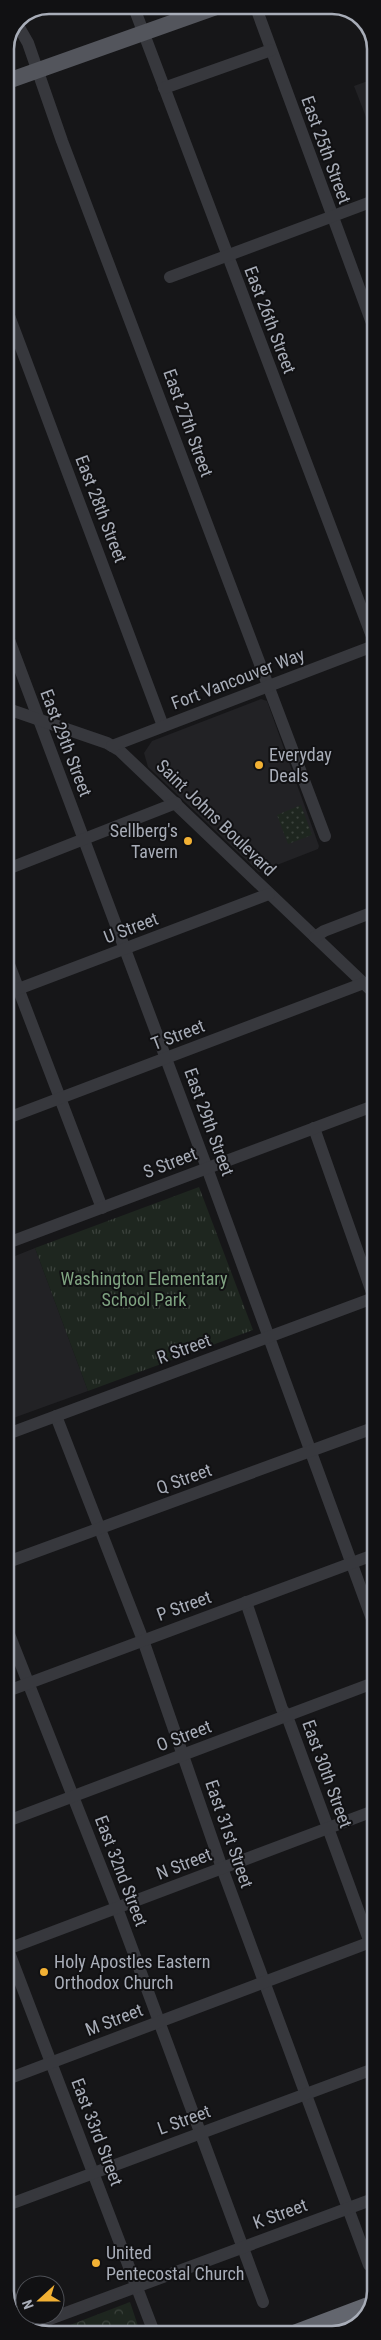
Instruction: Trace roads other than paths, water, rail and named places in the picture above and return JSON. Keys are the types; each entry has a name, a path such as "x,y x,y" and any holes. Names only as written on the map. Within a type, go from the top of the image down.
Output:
{"highway":[{"path":"317,2326 363,2309"}],"main road":[{"path":"14,79 198,14"}],"street":[{"name":"East 26th Street","path":"136,14 226,255 367,623"},
{"name":"East 25th Street","path":"257,14 367,310"},
{"name":"East 27th Street","path":"20,29 28,43 62,141 325,836"},
{"path":"164,88 271,50"},
{"path":"170,277 367,203"},
{"name":"East 28th Street","path":"14,344 163,726"},
{"name":"Fort Vancouver Way","path":"112,746 367,649"},
{"name":"East 29th Street","path":"14,653 207,1168 367,1606"},
{"name":"Saint Johns Boulevard","path":"14,711 112,746 126,755 367,987"},
{"path":"14,867 84,841 94,834 176,803"},
{"name":"U Street","path":"14,991 269,894"},
{"path":"315,937 324,930 367,914"},
{"path":"14,978 102,1208"},
{"name":"T Street","path":"14,1116 364,984"},
{"name":"S Street","path":"14,1241 367,1108"},
{"path":"314,1128 367,1276"},
{"name":"R Street","path":"14,1432 367,1301"},
{"name":"East 31st Street","path":"56,1416 143,1640 222,1868 367,2260"},
{"name":"Q Street","path":"14,1560 367,1430"},
{"name":"P Street","path":"14,1689 367,1557"},
{"name":"East 30th Street","path":"246,1602 282,1709 287,1716 328,1828 367,1926"},
{"name":"East 32nd Street","path":"14,1646 117,1908 262,2302"},
{"name":"O Street","path":"14,1819 367,1685"},
{"name":"N Street","path":"14,1944 117,1908 367,1813"},
{"name":"M Street","path":"14,2077 367,1943"},
{"name":"East 33rd Street","path":"14,1967 152,2326"},
{"name":"L Street","path":"14,2203 367,2071"},
{"name":"K Street","path":"36,2324 367,2201"}],"place":[{"name":"Everyday Deals","path":"259,765"},
{"name":"Sellberg's Tavern","path":"188,841"},
{"name":"Holy Apostles Eastern Orthodox Church","path":"44,1972"},
{"name":"United Pentecostal Church","path":"96,2263"}],"park label":[{"name":"Washington Elementary School Park","path":"144,1289"}]}
